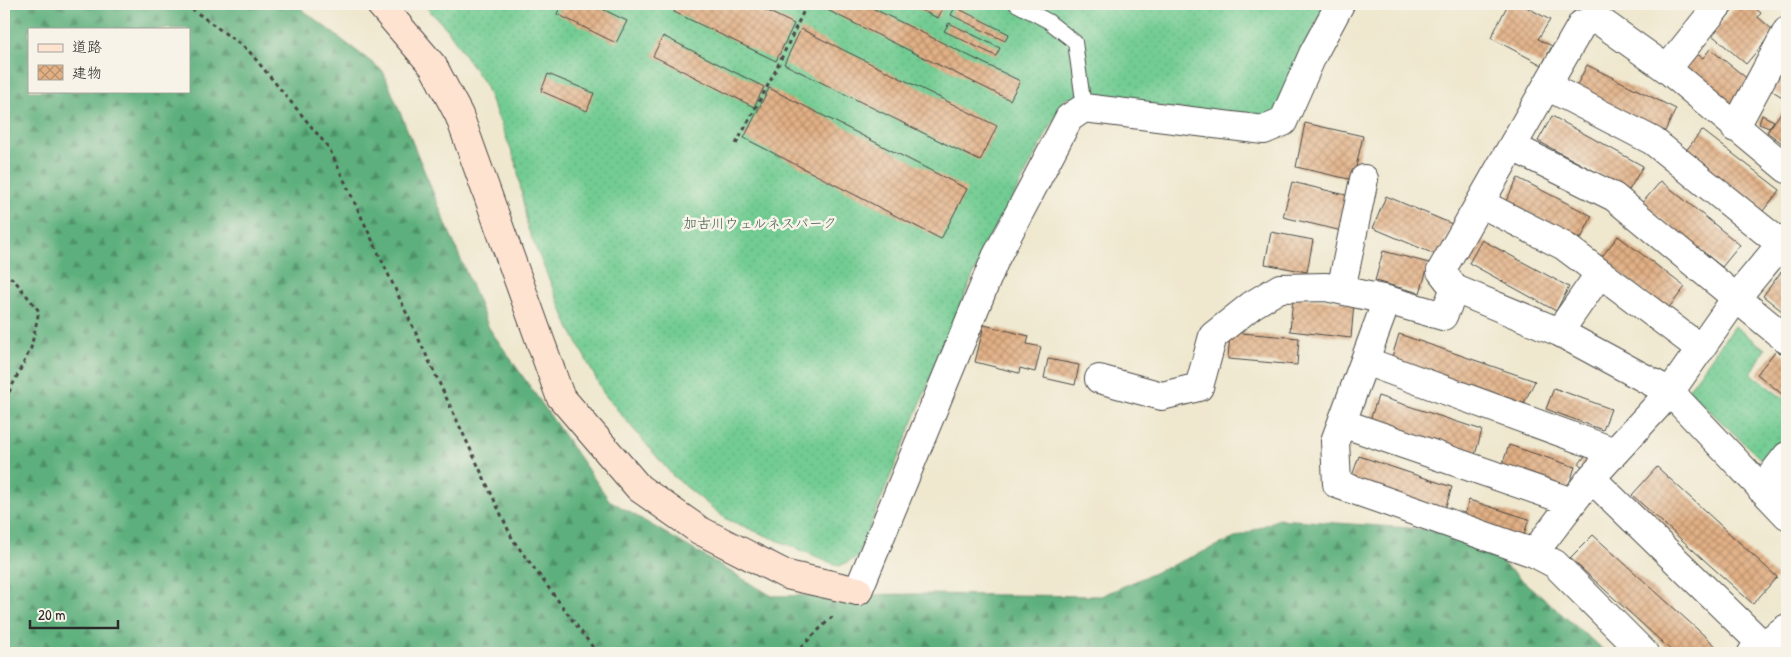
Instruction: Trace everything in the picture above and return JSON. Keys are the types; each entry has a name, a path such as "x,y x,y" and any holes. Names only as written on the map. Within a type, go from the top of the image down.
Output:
{"street":[{"path":"380,4 433,66 459,115 560,396 639,488 699,530 787,575 858,591 996,257 1069,118 1084,108 1264,130 1283,122 1314,54 1340,4"},
{"path":"1667,69 1719,4"},
{"path":"1787,169 1735,128 1667,69 1597,19 1582,24 1441,271 1455,289 1559,332 1670,392 1787,515"},
{"path":"1735,128 1787,31"},
{"path":"1534,553 1591,478 1670,392 1736,298 1785,243 1653,141 1547,86"},
{"path":"1513,147 1614,197 1787,340"},
{"path":"1342,290 1364,179"},
{"path":"1480,203 1564,246 1701,349"},
{"path":"1559,332 1600,272"},
{"path":"1099,379 1162,396 1199,387 1213,336 1252,305 1280,288 1326,287 1388,300 1443,316 1455,289"},
{"path":"1388,300 1335,441 1337,484 1534,553 1555,564 1644,653"},
{"path":"1365,361 1615,452"},
{"path":"1342,424 1572,502"},
{"path":"1761,489 1787,456"},
{"path":"1591,478 1762,650 1787,628"}],"lane":[{"path":"1020,5 1048,21 1075,42 1084,108"}],"path":[{"path":"185,4 248,50 330,148 513,540 597,653"},
{"path":"736,144 773,76 807,4"},
{"path":"4,272 15,281 39,311 31,348 4,402"},
{"path":"795,653 858,591"}],"green space":[{"path":"4,4 295,4 383,71 489,328 609,500 772,596 915,594 1101,596 1279,519 1466,532 1607,653 4,653"},
{"name":"加古川ウェルネスパーク","path":"423,4 1325,4 1275,113 1259,117 1065,98 973,275 857,558 839,566 726,519 673,476 604,394 569,327 528,229 516,162 485,85 447,29"},
{"path":"1734,326 1765,349 1751,374 1787,401 1787,435 1768,466 1688,390"}],"building":[{"path":"561,4 592,4 627,21 616,43 557,14"},
{"path":"678,4 753,4 794,24 776,61 674,12"},
{"path":"815,4 864,4 1020,81 1010,100"},
{"path":"907,4 945,4 938,18"},
{"path":"1508,4 1521,4 1550,20 1538,39 1552,46 1542,65 1491,38"},
{"path":"1738,4 1750,4 1761,13 1758,17 1774,31 1746,64 1712,35"},
{"path":"955,7 1009,34 1005,41 951,15"},
{"path":"949,23 1000,48 996,56 944,31"},
{"path":"801,29 997,126 980,161 784,64"},
{"path":"663,36 764,87 754,107 653,56"},
{"path":"1710,49 1749,80 1730,107 1689,75 1691,70 1686,66 1697,54 1703,58"},
{"path":"1787,50 1787,100 1771,90"},
{"path":"1587,65 1676,109 1664,133 1575,89"},
{"path":"548,74 594,93 587,111 541,91"},
{"path":"769,88 967,189 941,239 744,138"},
{"path":"1785,107 1787,109 1787,147 1767,132"},
{"path":"1762,115 1774,121 1769,128 1759,124"},
{"path":"1552,116 1643,166 1629,190 1538,141"},
{"path":"1305,123 1363,136 1353,180 1296,167"},
{"path":"1702,130 1780,190 1762,212 1685,152"},
{"path":"1518,178 1592,216 1581,239 1506,201"},
{"path":"1661,181 1740,245 1722,267 1642,203"},
{"path":"1292,182 1350,196 1342,231 1283,217"},
{"path":"1386,196 1452,224 1439,256 1373,228"},
{"path":"1271,232 1313,240 1307,272 1265,264"},
{"path":"1618,236 1685,287 1667,310 1601,258"},
{"path":"1482,240 1569,287 1556,311 1469,263"},
{"path":"1383,251 1429,263 1420,293 1375,281"},
{"path":"1781,272 1787,277 1787,315 1763,296"},
{"path":"1293,297 1354,303 1351,338 1290,331"},
{"path":"984,325 1029,336 1027,344 1041,347 1035,372 1020,368 1019,373 975,362"},
{"path":"1230,332 1299,338 1297,365 1228,359"},
{"path":"1399,334 1535,381 1522,407 1391,360"},
{"path":"1777,349 1787,358 1787,398 1757,374"},
{"path":"1048,359 1079,365 1075,385 1044,378"},
{"path":"1554,388 1611,409 1603,430 1546,409"},
{"path":"1378,396 1482,430 1475,455 1370,420"},
{"path":"1509,445 1575,467 1567,491 1501,468"},
{"path":"1587,453 1596,460 1587,470 1579,464"},
{"path":"1359,456 1452,487 1444,512 1350,482"},
{"path":"1657,467 1777,577 1753,604 1632,495"},
{"path":"1469,500 1529,519 1522,540 1462,521"},
{"path":"1593,535 1718,648 1713,653 1674,653 1570,558"}]}
